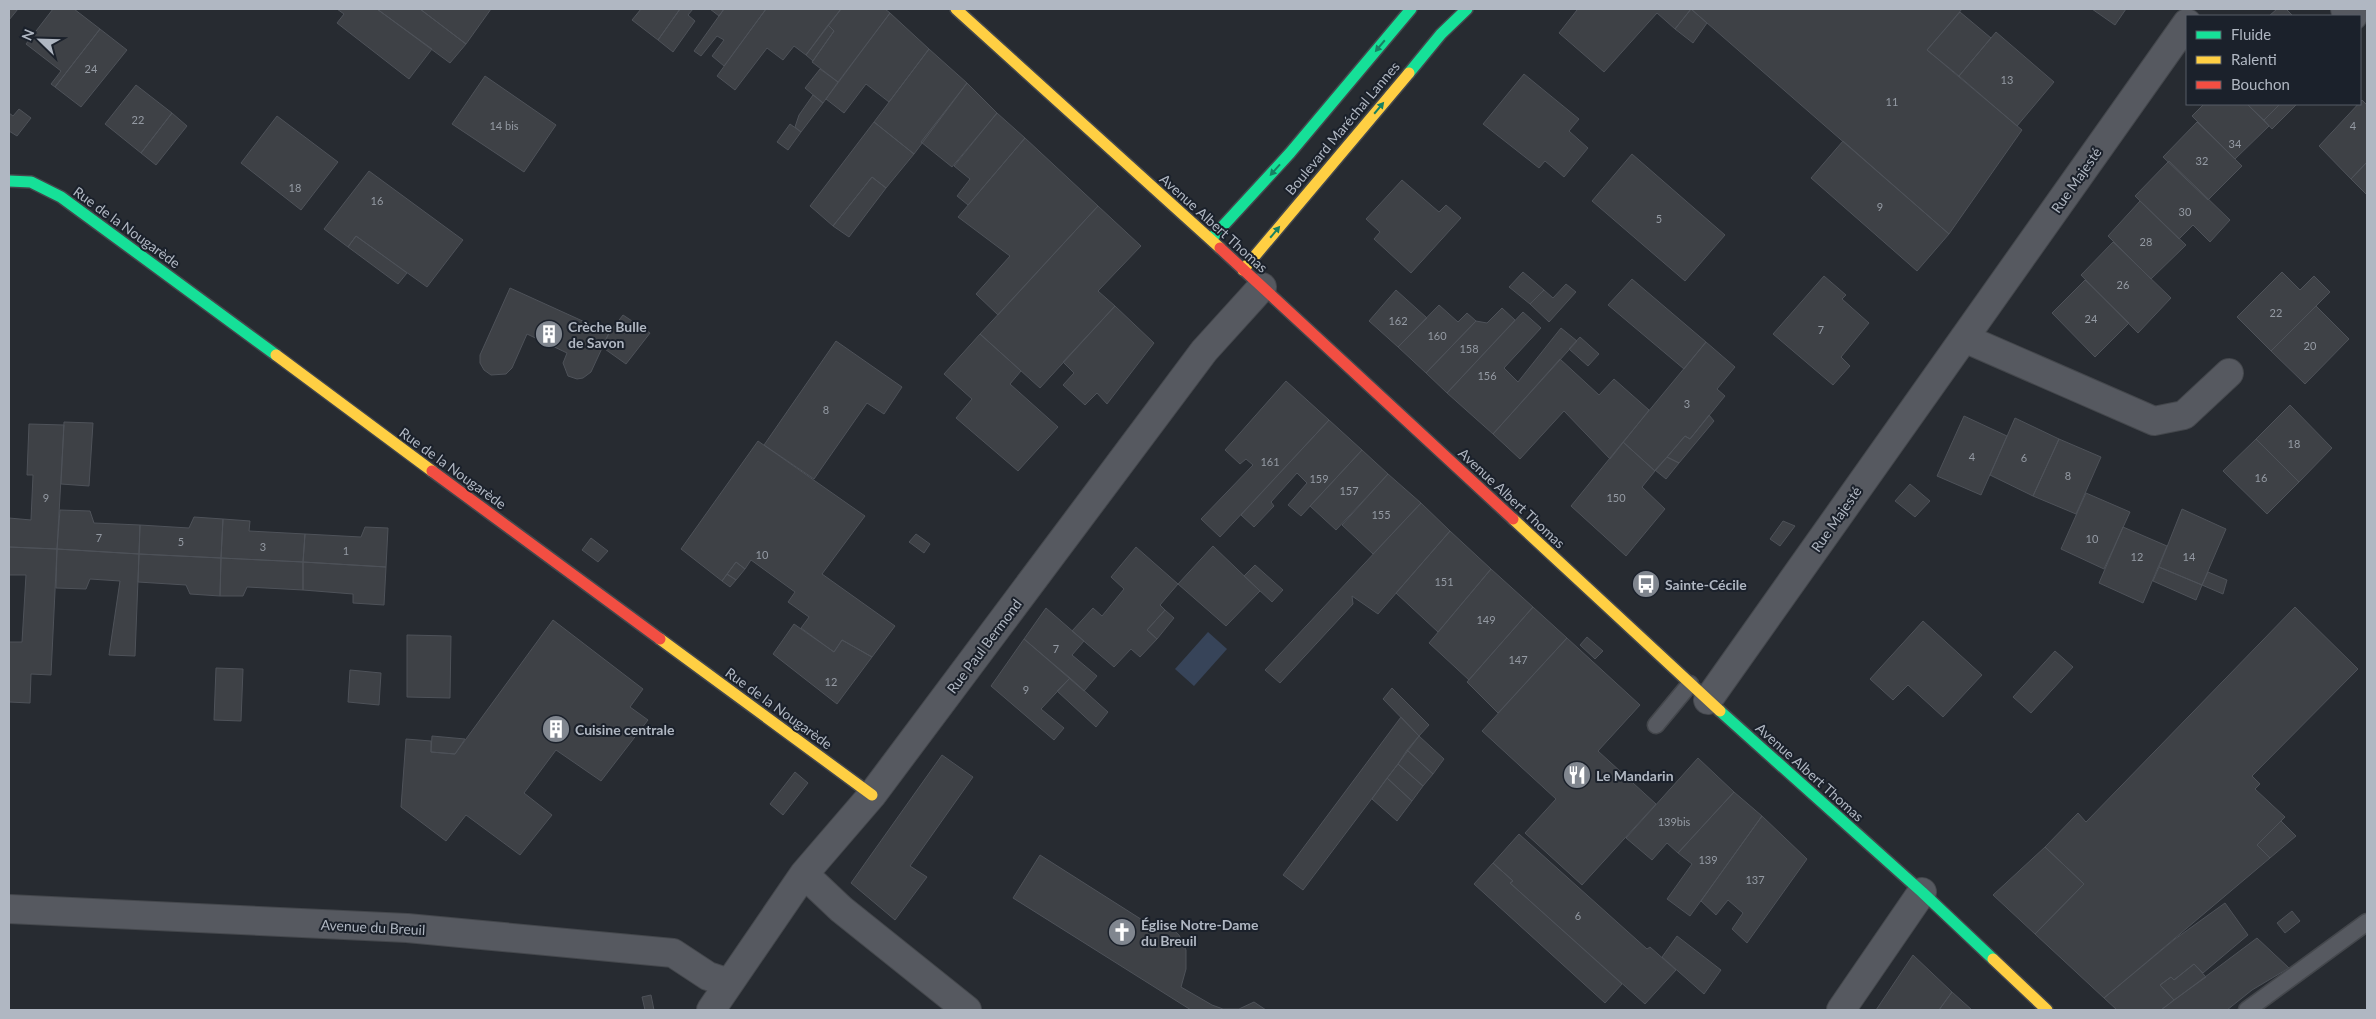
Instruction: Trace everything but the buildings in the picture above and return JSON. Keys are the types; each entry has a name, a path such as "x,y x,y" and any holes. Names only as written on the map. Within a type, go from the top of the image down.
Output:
{"main road":[{"name":"Avenue Albert Thomas","path":"956,9 1211,239 1699,692 1922,892 2047,1010"},
{"name":"Boulevard Maréchal Lannes","path":"1211,239 1290,153 1411,9"},
{"name":"Boulevard Maréchal Lannes","path":"1253,279 1441,34 1467,9"},
{"name":"Rue de la Nougarède","path":"9,181 30,182 61,197 872,794"}],"street":[{"name":"Rue Majesté","path":"1699,692 1964,338 2186,24"},
{"name":"Rue Paul Bermond","path":"711,1010 804,874 872,794 1194,364 1253,279"},
{"path":"1964,338 2154,421 2184,415 2229,373"},
{"path":"804,874 841,910 967,1010"},
{"path":"1841,1010 1922,892"},
{"name":"Avenue du Breuil","path":"9,909 407,928 673,953 708,976 729,983"}],"lane":[{"path":"1656,724 1699,692"},
{"path":"2247,1010 2367,922"}],"water":[{"path":"1208,632 1227,649 1194,686 1175,669"}],"traffic: fast":[{"path":"1211,239 1290,153 1411,9"},
{"path":"1409,73 1441,34 1467,9"},
{"path":"9,181 31,182 61,197 276,355"},
{"path":"1720,711 1922,892 1993,959"}],"traffic: slow":[{"path":"956,9 1220,248"},
{"path":"1243,270 1409,73"},
{"path":"276,355 432,471"},
{"path":"1513,519 1720,711"},
{"path":"660,639 872,795"},
{"path":"1993,959 2047,1010"}],"traffic: jam":[{"path":"1220,248 1513,519"},
{"path":"432,471 660,639"}],"place":[{"name":"Crèche Bulle de Savon","path":"549,334"},
{"name":"Sainte-Cécile","path":"1646,584"},
{"name":"Cuisine centrale","path":"556,729"},
{"name":"Le Mandarin","path":"1577,775"},
{"name":"Église Notre-Dame du Breuil","path":"1122,932"}]}
